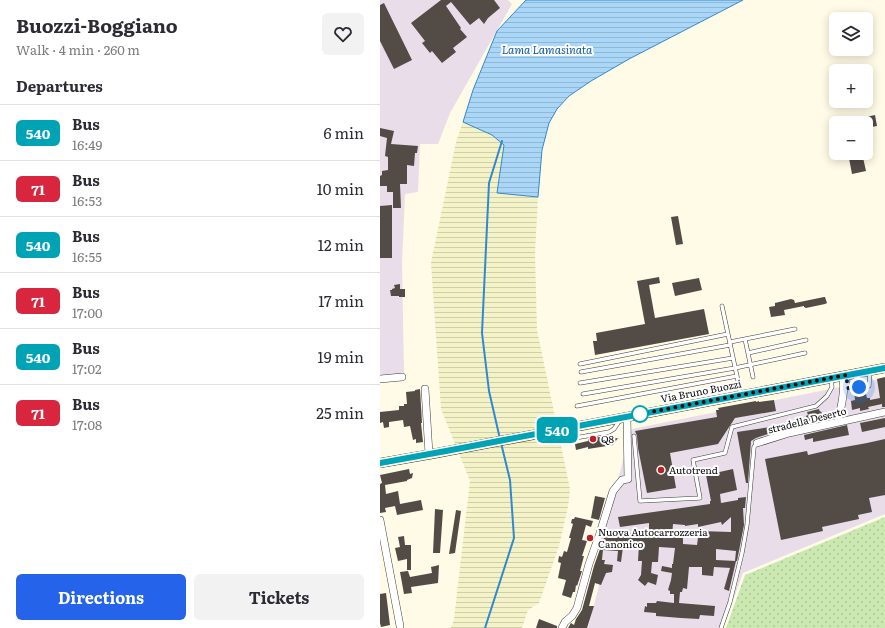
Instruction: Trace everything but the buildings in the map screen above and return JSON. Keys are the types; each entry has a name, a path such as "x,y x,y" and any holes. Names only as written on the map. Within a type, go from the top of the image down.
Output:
{"main road":[{"name":"Via Bruno Buozzi","path":"380,463 885,368"}],"street":[{"path":"838,422 844,376"},
{"path":"380,379 402,377"},
{"path":"425,389 431,454"},
{"name":"stradella Deserto","path":"758,443 773,437 885,412"},
{"path":"562,628 577,608 589,564 613,491 622,480 628,479 625,417"},
{"path":"380,520 382,545 400,626"}],"lane":[{"path":"722,306 741,395"},
{"path":"581,372 730,344 745,339 795,329"},
{"path":"580,364 728,334"},
{"path":"745,339 753,377"},
{"path":"748,354 806,340"},
{"path":"583,394 735,368 805,353"},
{"path":"580,383 733,358"},
{"path":"844,376 848,388 869,386 870,371"},
{"path":"577,406 737,376"},
{"path":"634,436 640,501 700,498 693,460 725,453 732,427 816,406 827,396 832,387 831,378"},
{"path":"721,628 730,602 742,554 747,525 754,448 758,443"}],"shaded area":[{"path":"380,0 508,0 512,4 450,113 438,144 420,144 418,192 405,194 402,263 404,375 380,376"},
{"path":"463,122 492,135 504,145 497,193 538,197 535,253 537,330 570,489 568,507 559,546 539,603 528,610 522,628 451,628 454,619 470,481 441,409 431,263 456,142"},
{"path":"885,378 885,514 743,573 723,628 588,628 600,582 606,521 632,429"}],"green space":[{"path":"885,517 885,628 726,628 745,575"}],"water":[{"name":"Lama Lamasinata","path":"526,0 743,0 629,59 591,81 569,96 557,109 549,123 542,150 538,197 497,193 504,145 492,135 463,122 473,90 497,31"}],"waterway":[{"name":"Lama Lamasinata","path":"500,439 489,391 482,333 489,183 502,141"},
{"name":"Lama Lamasinata","path":"485,628 514,538 510,480 501,443"}],"bus line":[{"name":"540","path":"380,463 885,368"}],"place":[{"name":"Q8","path":"593,439"},
{"name":"Autotrend","path":"661,470"},
{"name":"Nuova Autocarrozzeria Canonico","path":"590,538"}],"route":[{"path":"640,414 846,375 848,388 859,387"}]}
